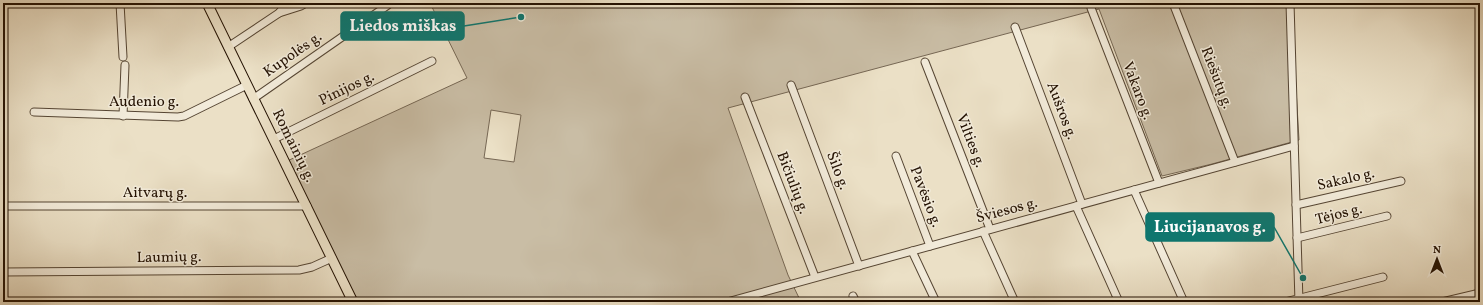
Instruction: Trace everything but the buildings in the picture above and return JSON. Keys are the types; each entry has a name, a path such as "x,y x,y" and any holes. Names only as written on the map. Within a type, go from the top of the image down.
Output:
{"main road":[{"name":"Romainių g.","path":"207,3 353,302"}],"street":[{"path":"120,3 124,61 124,116"},
{"path":"279,13 287,3"},
{"path":"228,47 279,13 306,3"},
{"name":"Riešutų g.","path":"1173,3 1235,162"},
{"path":"1290,3 1299,300"},
{"name":"Kupolės g.","path":"253,99 388,5"},
{"name":"Vakaro g.","path":"1091,8 1159,183"},
{"name":"Aušros g.","path":"1015,27 1079,205 1119,302"},
{"name":"Pinijos g.","path":"274,139 432,61"},
{"name":"Vilties g.","path":"925,62 986,230 1015,302"},
{"name":"Audenio g.","path":"34,112 178,117 184,116 247,85"},
{"name":"Šilo g.","path":"791,85 859,266"},
{"name":"Bičiulių g.","path":"745,97 814,277"},
{"name":"Šviesos g.","path":"727,302 1294,146"},
{"name":"Pavėsio g.","path":"896,156 930,246"},
{"name":"Sakalo g.","path":"1296,205 1401,181"},
{"path":"1134,190 1184,302"},
{"name":"Aitvarų g.","path":"3,206 307,206"},
{"name":"Tėjos g.","path":"1297,238 1387,216"},
{"path":"912,252 936,302"},
{"name":"Laumių g.","path":"3,272 299,270 312,267 332,258"},
{"path":"1285,302 1299,300 1383,277"},
{"path":"1443,302 1480,293"}],"shaded area":[{"path":"430,3 1291,3 1299,140 1162,176 1099,9 728,108 788,275 801,302 752,302 751,300 741,302 353,302 285,162 467,78","holes":["491,110 521,115 514,162 484,158"]}],"place":[{"name":"Liedos miškas","path":"521,17"},
{"name":"Liucijanavos g.","path":"1303,278"}]}
